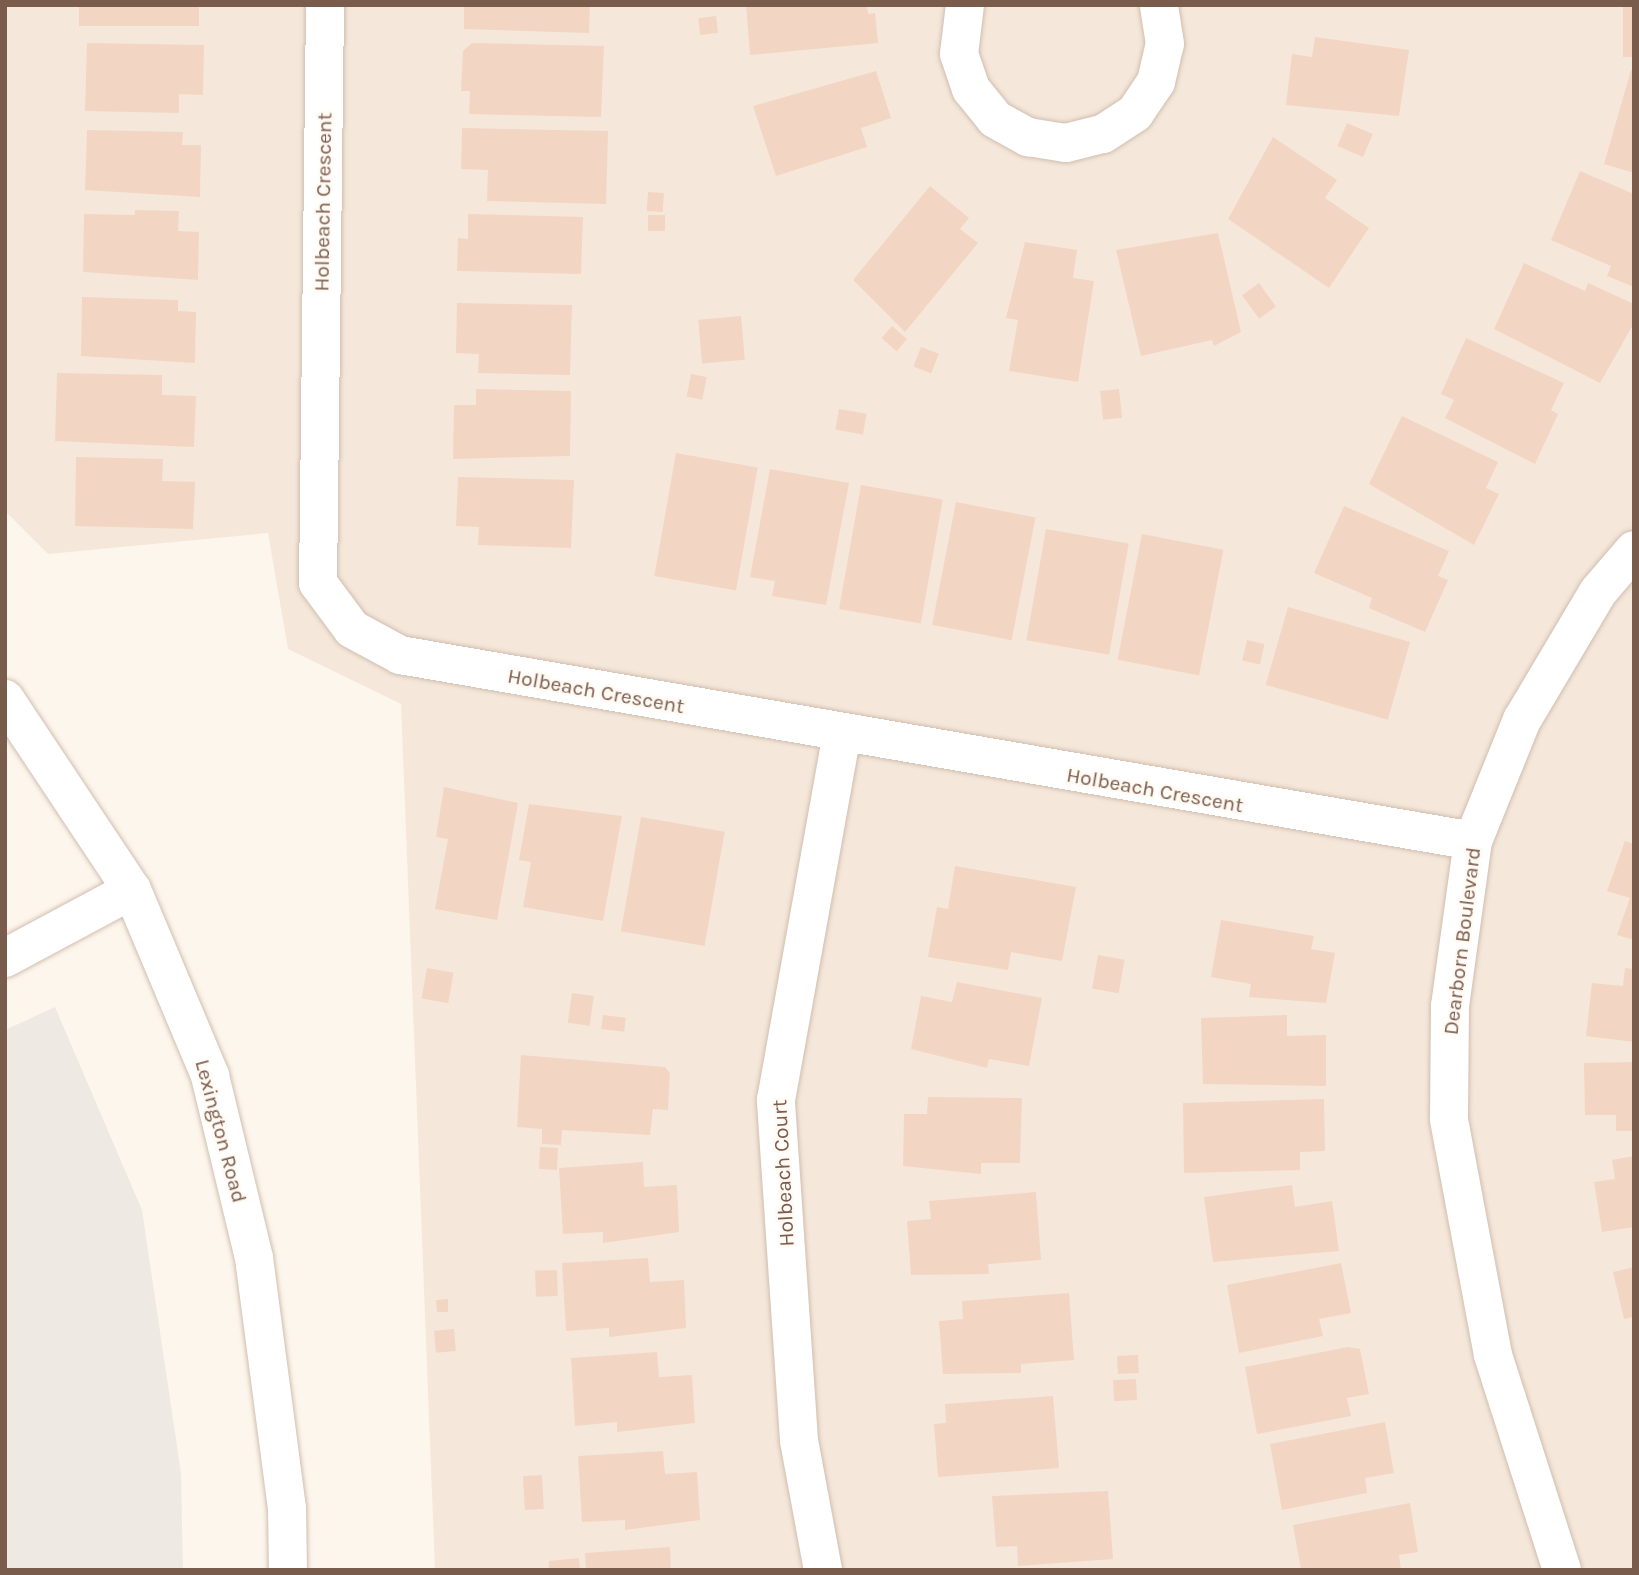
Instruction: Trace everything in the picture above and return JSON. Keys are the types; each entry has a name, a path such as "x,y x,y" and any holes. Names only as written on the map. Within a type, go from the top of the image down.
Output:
{"street":[{"name":"Holbeach Crescent","path":"325,5 318,583 352,629 400,655 841,737 1473,841"},
{"path":"965,5 959,54 971,89 995,119 1017,131 1066,143 1103,134 1135,113 1156,82 1165,44 1159,5"},
{"name":"Dearborn Boulevard","path":"1562,1570 1493,1355 1449,1119 1450,1006 1473,841 1522,720 1598,593 1634,550"},
{"name":"Lexington Road","path":"5,699 132,890 210,1076 254,1258 287,1508 288,1570"},
{"name":"Holbeach Court","path":"823,1570 799,1440 776,1100 841,737"},
{"path":"5,958 132,890"}],"shaded area":[{"path":"5,5 1634,5 1634,1570 435,1570 401,704 288,649 268,533 48,554 5,511"},
{"path":"55,1007 142,1210 181,1473 183,1570 5,1570 5,1030"}],"building":[{"path":"79,5 199,5 199,26 79,26"},
{"path":"464,5 590,5 589,33 464,29"},
{"path":"746,5 867,5 868,14 875,13 878,43 750,55"},
{"path":"1623,5 1634,5 1634,57 1623,57"},
{"path":"716,16 718,33 700,35 698,18"},
{"path":"1315,37 1409,50 1399,116 1286,105 1292,54 1312,57"},
{"path":"87,43 204,45 203,95 179,94 179,113 85,111"},
{"path":"472,43 604,46 601,117 469,114 470,91 461,91 463,51"},
{"path":"1631,70 1634,70 1634,173 1604,164"},
{"path":"876,71 891,118 861,128 867,147 776,176 753,106"},
{"path":"1347,123 1373,134 1363,157 1337,146"},
{"path":"462,128 608,131 606,204 487,201 488,170 461,169"},
{"path":"87,130 183,132 182,145 201,145 200,197 85,190"},
{"path":"1273,137 1337,180 1325,198 1369,228 1329,288 1228,219"},
{"path":"1580,171 1634,194 1634,287 1607,276 1611,266 1551,240"},
{"path":"930,186 969,218 960,229 978,243 905,332 853,280"},
{"path":"648,192 664,193 663,212 647,211"},
{"path":"135,210 179,211 178,231 199,232 198,280 83,272 84,214 135,215"},
{"path":"468,214 583,217 581,274 457,271 458,238 468,239"},
{"path":"648,215 665,215 665,231 648,231"},
{"path":"1218,233 1241,332 1214,346 1212,340 1141,356 1116,250"},
{"path":"1025,242 1077,250 1073,278 1094,281 1078,382 1009,371 1018,320 1006,318"},
{"path":"1524,263 1585,291 1588,283 1634,304 1634,323 1600,383 1494,329"},
{"path":"1259,283 1276,306 1259,319 1242,295"},
{"path":"82,297 178,300 178,311 196,312 195,363 81,356"},
{"path":"457,303 572,305 570,375 478,373 479,354 456,353"},
{"path":"741,316 745,360 702,364 698,320"},
{"path":"892,326 907,339 897,351 882,338"},
{"path":"1466,338 1564,383 1551,410 1558,414 1535,464 1445,418 1454,400 1441,394"},
{"path":"921,347 939,354 931,373 913,367"},
{"path":"57,373 162,375 162,395 196,396 194,447 55,441"},
{"path":"691,374 707,377 702,400 687,397"},
{"path":"476,389 571,391 570,456 453,459 454,405 476,405"},
{"path":"1119,389 1122,418 1103,420 1100,391"},
{"path":"839,409 867,414 863,435 835,430"},
{"path":"1402,416 1498,462 1486,488 1499,494 1474,545 1369,484"},
{"path":"676,453 758,467 736,591 654,576"},
{"path":"76,457 163,459 162,481 195,482 193,529 75,526"},
{"path":"770,469 849,483 826,605 772,596 775,581 750,577"},
{"path":"458,477 574,480 571,548 478,545 479,527 456,526"},
{"path":"861,485 943,499 921,623 839,609"},
{"path":"956,502 1036,517 1012,640 932,625"},
{"path":"1344,506 1449,551 1438,576 1448,580 1425,632 1369,608 1372,598 1314,573"},
{"path":"1046,529 1129,544 1109,655 1026,640"},
{"path":"1142,534 1223,550 1199,675 1118,660"},
{"path":"1288,607 1410,642 1388,720 1266,685"},
{"path":"1247,640 1265,644 1260,665 1242,660"},
{"path":"444,787 518,803 497,920 435,909 448,839 436,837"},
{"path":"529,804 622,816 603,921 523,907 531,862 519,860"},
{"path":"641,817 725,832 705,946 621,931"},
{"path":"1625,841 1634,844 1634,940 1617,935 1630,898 1607,891"},
{"path":"955,866 1076,887 1062,961 1011,952 1008,970 928,957 937,907 948,909"},
{"path":"1221,920 1314,936 1311,949 1335,953 1326,1003 1249,997 1251,984 1211,977"},
{"path":"1098,955 1125,960 1119,993 1092,988"},
{"path":"427,968 454,973 448,1003 422,999"},
{"path":"1625,968 1634,969 1634,1042 1586,1036 1592,983 1623,986"},
{"path":"957,982 1042,998 1029,1066 989,1059 987,1068 911,1049 921,996 952,1002"},
{"path":"572,993 594,996 590,1026 568,1023"},
{"path":"603,1015 626,1018 624,1032 601,1029"},
{"path":"1287,1015 1287,1036 1326,1035 1326,1086 1203,1084 1201,1018"},
{"path":"521,1055 665,1067 670,1073 668,1110 653,1109 650,1135 562,1130 561,1145 542,1144 542,1129 517,1127"},
{"path":"1634,1062 1634,1131 1616,1131 1616,1115 1585,1115 1584,1063"},
{"path":"928,1097 1022,1098 1020,1163 981,1163 981,1174 903,1166 904,1114 927,1114"},
{"path":"1324,1099 1325,1151 1300,1152 1300,1170 1184,1173 1183,1103"},
{"path":"540,1147 558,1148 557,1170 539,1169"},
{"path":"1634,1156 1634,1227 1602,1232 1594,1182 1615,1179 1612,1160"},
{"path":"643,1162 644,1187 677,1185 679,1232 603,1243 603,1232 563,1234 559,1168"},
{"path":"1292,1185 1295,1207 1332,1201 1339,1251 1213,1262 1204,1197"},
{"path":"1036,1192 1041,1260 988,1264 989,1274 911,1275 907,1221 931,1219 929,1201"},
{"path":"648,1258 650,1282 684,1280 686,1328 609,1337 609,1328 566,1331 562,1263"},
{"path":"1341,1263 1351,1313 1319,1319 1323,1336 1239,1353 1227,1285"},
{"path":"1634,1267 1634,1317 1624,1319 1613,1272"},
{"path":"557,1270 558,1296 536,1297 535,1271"},
{"path":"1069,1293 1074,1360 1021,1364 1021,1373 943,1374 939,1321 963,1319 962,1301"},
{"path":"448,1299 448,1312 437,1312 436,1300"},
{"path":"454,1329 456,1351 436,1353 434,1331"},
{"path":"1348,1347 1360,1349 1369,1394 1347,1398 1351,1416 1257,1434 1245,1367"},
{"path":"657,1352 659,1377 692,1375 695,1423 617,1432 617,1422 575,1426 571,1358"},
{"path":"1138,1355 1139,1373 1118,1374 1117,1356"},
{"path":"1136,1379 1137,1400 1114,1401 1113,1380"},
{"path":"1053,1396 1059,1468 938,1477 934,1424 946,1423 945,1404"},
{"path":"1385,1422 1394,1473 1365,1478 1367,1493 1282,1510 1270,1444"},
{"path":"663,1451 665,1474 697,1472 700,1520 625,1530 625,1520 582,1522 578,1456"},
{"path":"542,1475 544,1509 525,1510 523,1476"},
{"path":"1108,1491 1113,1559 1018,1566 1017,1546 996,1547 992,1496"},
{"path":"1410,1503 1418,1552 1399,1555 1401,1570 1301,1570 1293,1525"},
{"path":"670,1547 671,1570 586,1570 585,1553"},
{"path":"579,1558 580,1570 549,1570 549,1561"}]}
